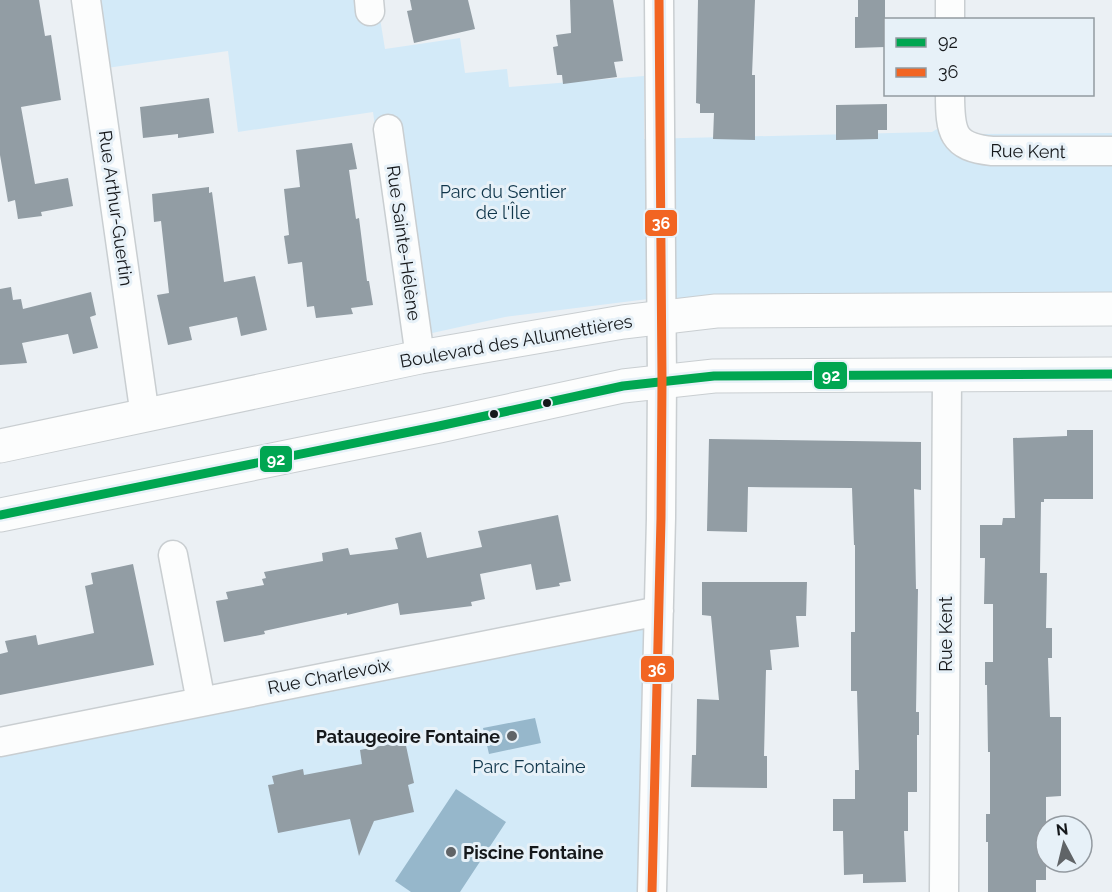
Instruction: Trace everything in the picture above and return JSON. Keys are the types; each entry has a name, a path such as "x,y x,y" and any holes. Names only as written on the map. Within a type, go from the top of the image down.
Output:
{"main road":[{"name":"Boulevard des Allumettières","path":"0,446 420,357 661,317 716,311 1112,309"},
{"path":"0,515 439,426 622,386 662,380 714,376 1112,374"}],"street":[{"name":"Rue Arthur-Guertin","path":"86,0 145,416"},
{"path":"652,892 662,380 659,0"},
{"path":"950,0 950,18"},
{"name":"Rue Kent","path":"950,96 952,127 960,142 973,149 1112,151"},
{"name":"Rue Sainte-Hélène","path":"388,129 420,357"},
{"name":"Rue Kent","path":"944,892 947,376"},
{"path":"173,555 201,702"},
{"name":"Rue Charlevoix","path":"0,742 658,611"}],"green space":[{"name":"Parc du Sentier de l'Île","path":"75,0 377,0 385,49 460,38 465,73 507,69 509,87 644,76 644,139 932,132 945,124 977,134 1112,133 1112,294 969,293 648,299 505,317 405,339 373,112 238,132 228,51 85,71"},
{"name":"Parc Fontaine","path":"659,611 652,892 0,892 0,742"}],"shaded area":[{"name":"Pataugeoire Fontaine","path":"535,718 541,743 489,754 483,728"},
{"name":"Piscine Fontaine","path":"456,789 506,822 460,892 411,892 395,881"}],"building":[{"path":"0,0 39,0 45,36 51,35 61,100 21,107 35,184 68,178 73,206 41,212 42,216 18,219 15,200 8,202 0,155"},
{"path":"410,0 468,0 475,29 414,43 407,11 412,10"},
{"path":"570,0 613,0 623,61 614,62 617,77 563,84 562,75 557,75 553,47 558,46 556,35 571,33"},
{"path":"698,0 755,0 752,75 755,75 755,140 713,139 714,113 700,113 700,104 696,103"},
{"path":"858,0 885,0 884,47 855,48 855,17 858,17"},
{"path":"209,98 214,133 178,138 178,134 143,138 140,107"},
{"path":"887,104 887,130 878,130 878,139 836,140 836,105"},
{"path":"352,143 357,169 349,170 373,305 351,308 353,314 316,318 314,306 307,307 302,262 288,264 284,236 289,235 284,189 300,187 296,150"},
{"path":"209,187 209,193 212,192 224,282 255,276 267,330 241,336 237,317 189,327 192,340 168,345 157,295 169,293 161,221 154,222 152,194"},
{"path":"11,287 13,300 21,299 23,309 91,292 96,315 90,317 98,348 73,354 68,334 22,343 27,363 0,365 0,289"},
{"path":"1067,430 1093,430 1093,499 1044,499 1044,502 1041,502 1040,573 1047,573 1046,628 1052,628 1052,658 1048,658 1050,717 1061,717 1061,796 1046,797 1046,814 1034,814 1034,874 1046,874 1046,880 1036,880 1036,892 988,892 986,814 990,814 990,752 988,752 985,662 993,662 993,604 984,604 985,558 980,558 980,525 1002,525 1003,518 1015,518 1013,438 1067,436"},
{"path":"709,439 921,442 921,490 914,489 916,589 918,589 916,712 919,712 919,735 917,735 917,792 908,792 908,831 904,831 906,882 863,883 863,874 844,875 843,831 833,831 833,799 855,799 855,770 859,770 857,691 851,691 851,632 855,632 855,545 852,488 748,487 747,532 707,531"},
{"path":"558,515 571,581 559,583 560,586 536,590 531,564 480,574 485,599 471,602 472,606 400,615 398,603 264,631 265,634 224,642 216,601 228,599 226,592 264,585 262,579 266,578 264,572 323,561 322,553 348,548 350,555 398,549 395,538 421,532 427,558 482,547 478,531"},
{"path":"133,564 154,665 0,695 0,654 8,652 5,641 36,635 38,645 94,633 85,586 93,584 91,573"},
{"path":"702,582 807,582 806,616 796,616 799,647 770,650 772,670 766,670 764,756 767,756 767,788 691,787 692,755 696,755 697,699 719,700 711,616 702,615"},
{"path":"405,741 414,783 408,785 414,812 374,821 359,856 350,819 278,833 268,785 274,784 272,776 303,769 304,775 362,764 360,750"}],"transit line":[{"name":"36","path":"652,892 661,518 659,0"},
{"name":"92","path":"0,515 439,426 623,386 714,376 1112,374"}],"place":[{"name":"Pataugeoire Fontaine","path":"512,736"},
{"name":"Piscine Fontaine","path":"451,852"}]}
